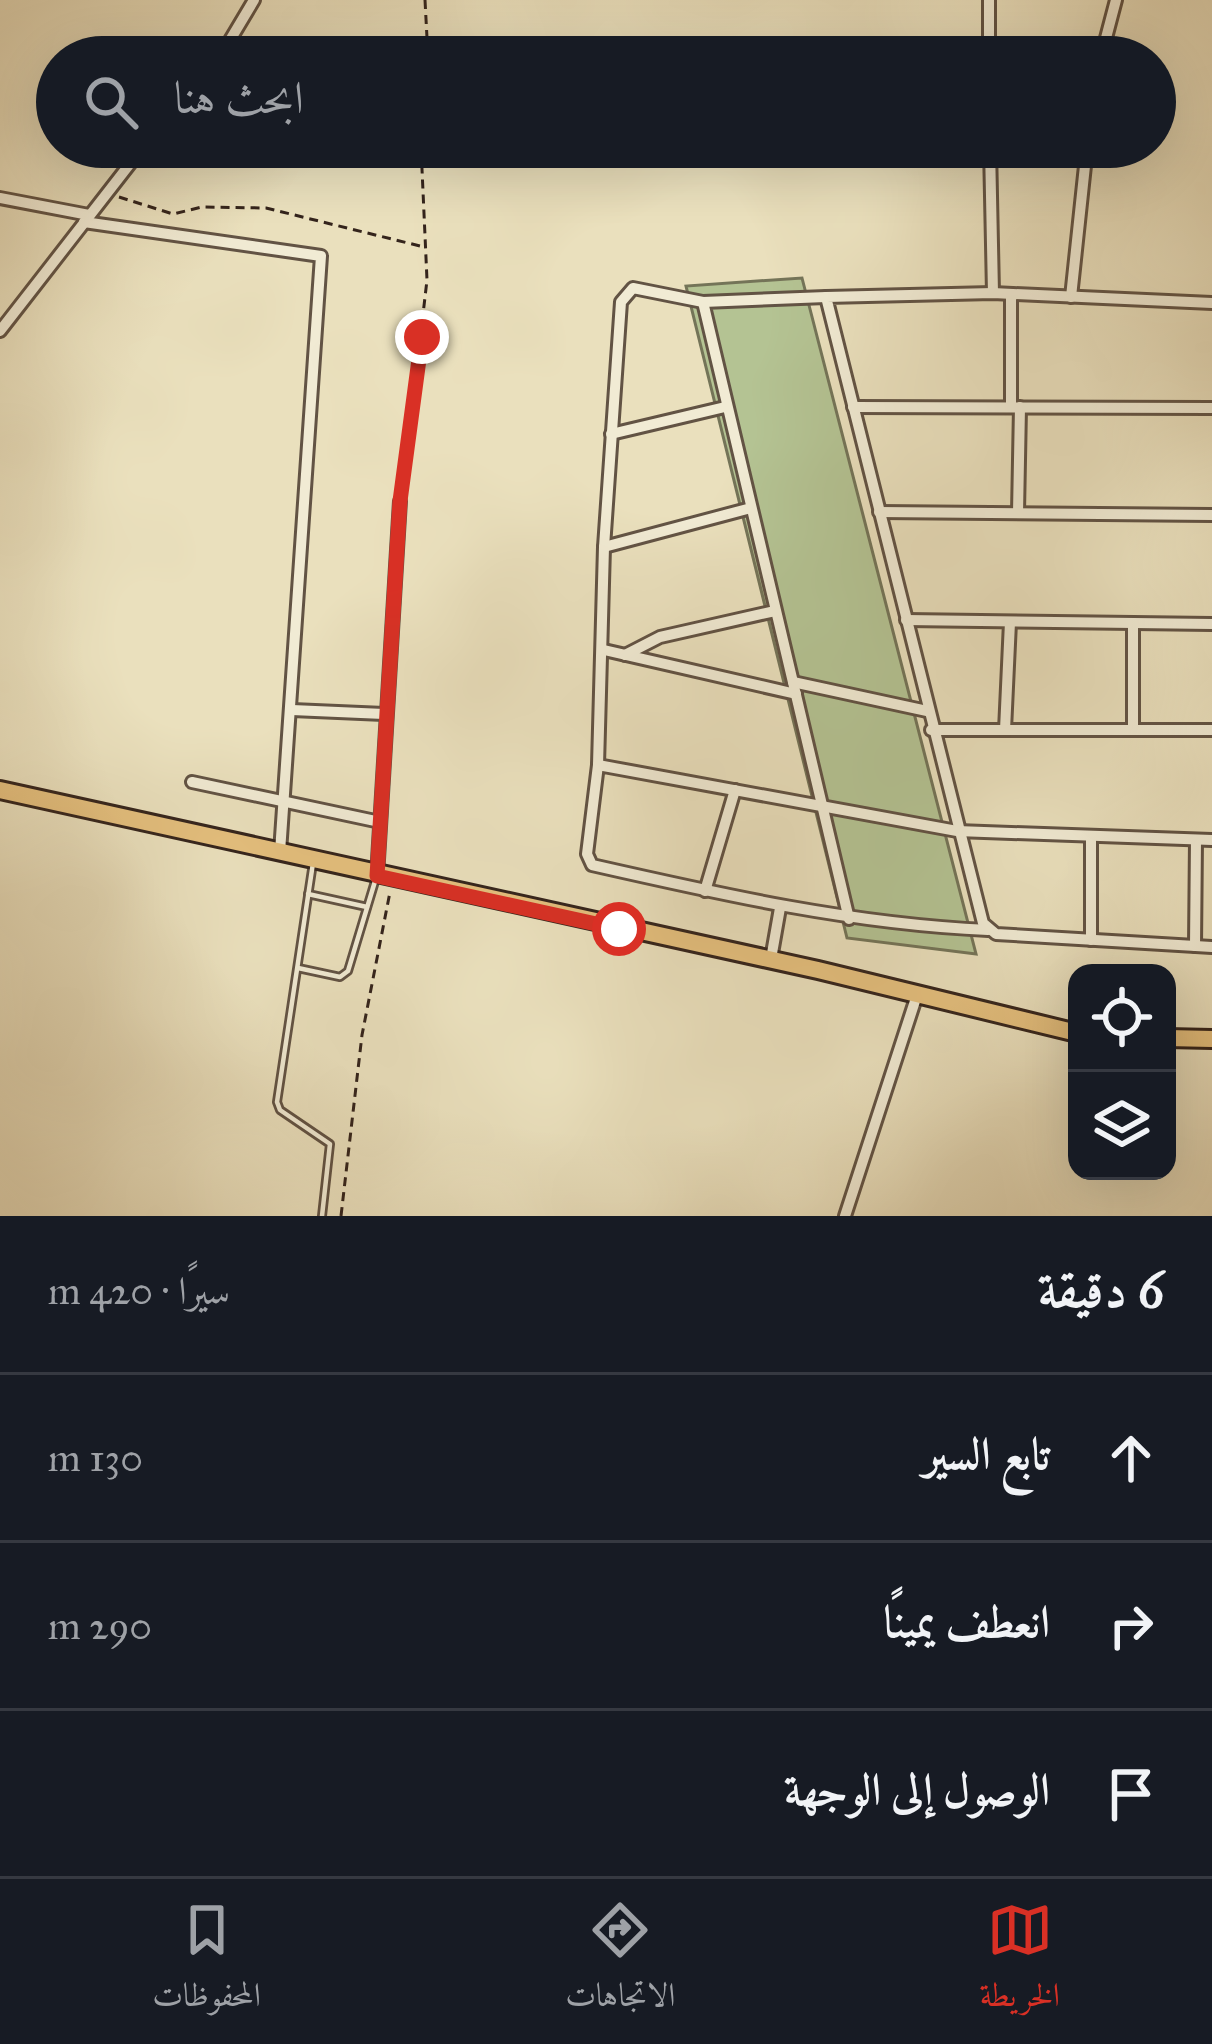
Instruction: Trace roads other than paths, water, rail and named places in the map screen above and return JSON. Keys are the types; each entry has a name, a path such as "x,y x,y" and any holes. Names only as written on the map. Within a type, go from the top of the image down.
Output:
{"main road":[{"path":"0,790 279,856 771,959 1068,1031"},
{"path":"1176,1038 1212,1039"}],"street":[{"path":"233,36 254,0"},
{"path":"989,0 989,36"},
{"path":"1107,36 1116,0"},
{"path":"0,331 126,168"},
{"path":"990,168 993,293"},
{"path":"1071,297 1085,168"},
{"path":"0,198 87,219 321,256 279,856"},
{"path":"1212,303 993,293 703,302 633,288 623,297 611,434 598,765 588,860 780,908 849,919 1212,946"},
{"path":"1011,294 1018,513"},
{"path":"826,297 957,831 988,930"},
{"path":"703,302 827,810 849,919"},
{"path":"611,434 725,407"},
{"path":"853,407 1212,408"},
{"path":"384,877 380,823 384,714 400,501"},
{"path":"604,547 751,508"},
{"path":"879,512 1212,515"},
{"path":"626,655 660,637 775,611"},
{"path":"906,620 1212,624"},
{"path":"1005,730 1010,622"},
{"path":"1133,623 1133,730"},
{"path":"604,650 927,711"},
{"path":"292,710 384,714"},
{"path":"932,730 1212,730"},
{"path":"598,765 957,831 1212,840"},
{"path":"192,782 380,823"},
{"path":"705,891 735,790"},
{"path":"1091,838 1091,940"},
{"path":"1195,946 1196,840"},
{"path":"771,959 780,908"},
{"path":"845,1216 916,995"}],"lane":[{"path":"313,863 278,1102 280,1111 331,1144 322,1216"},
{"path":"298,968 320,977 340,977 347,971 367,907 384,877"},
{"path":"308,894 367,907"}]}
